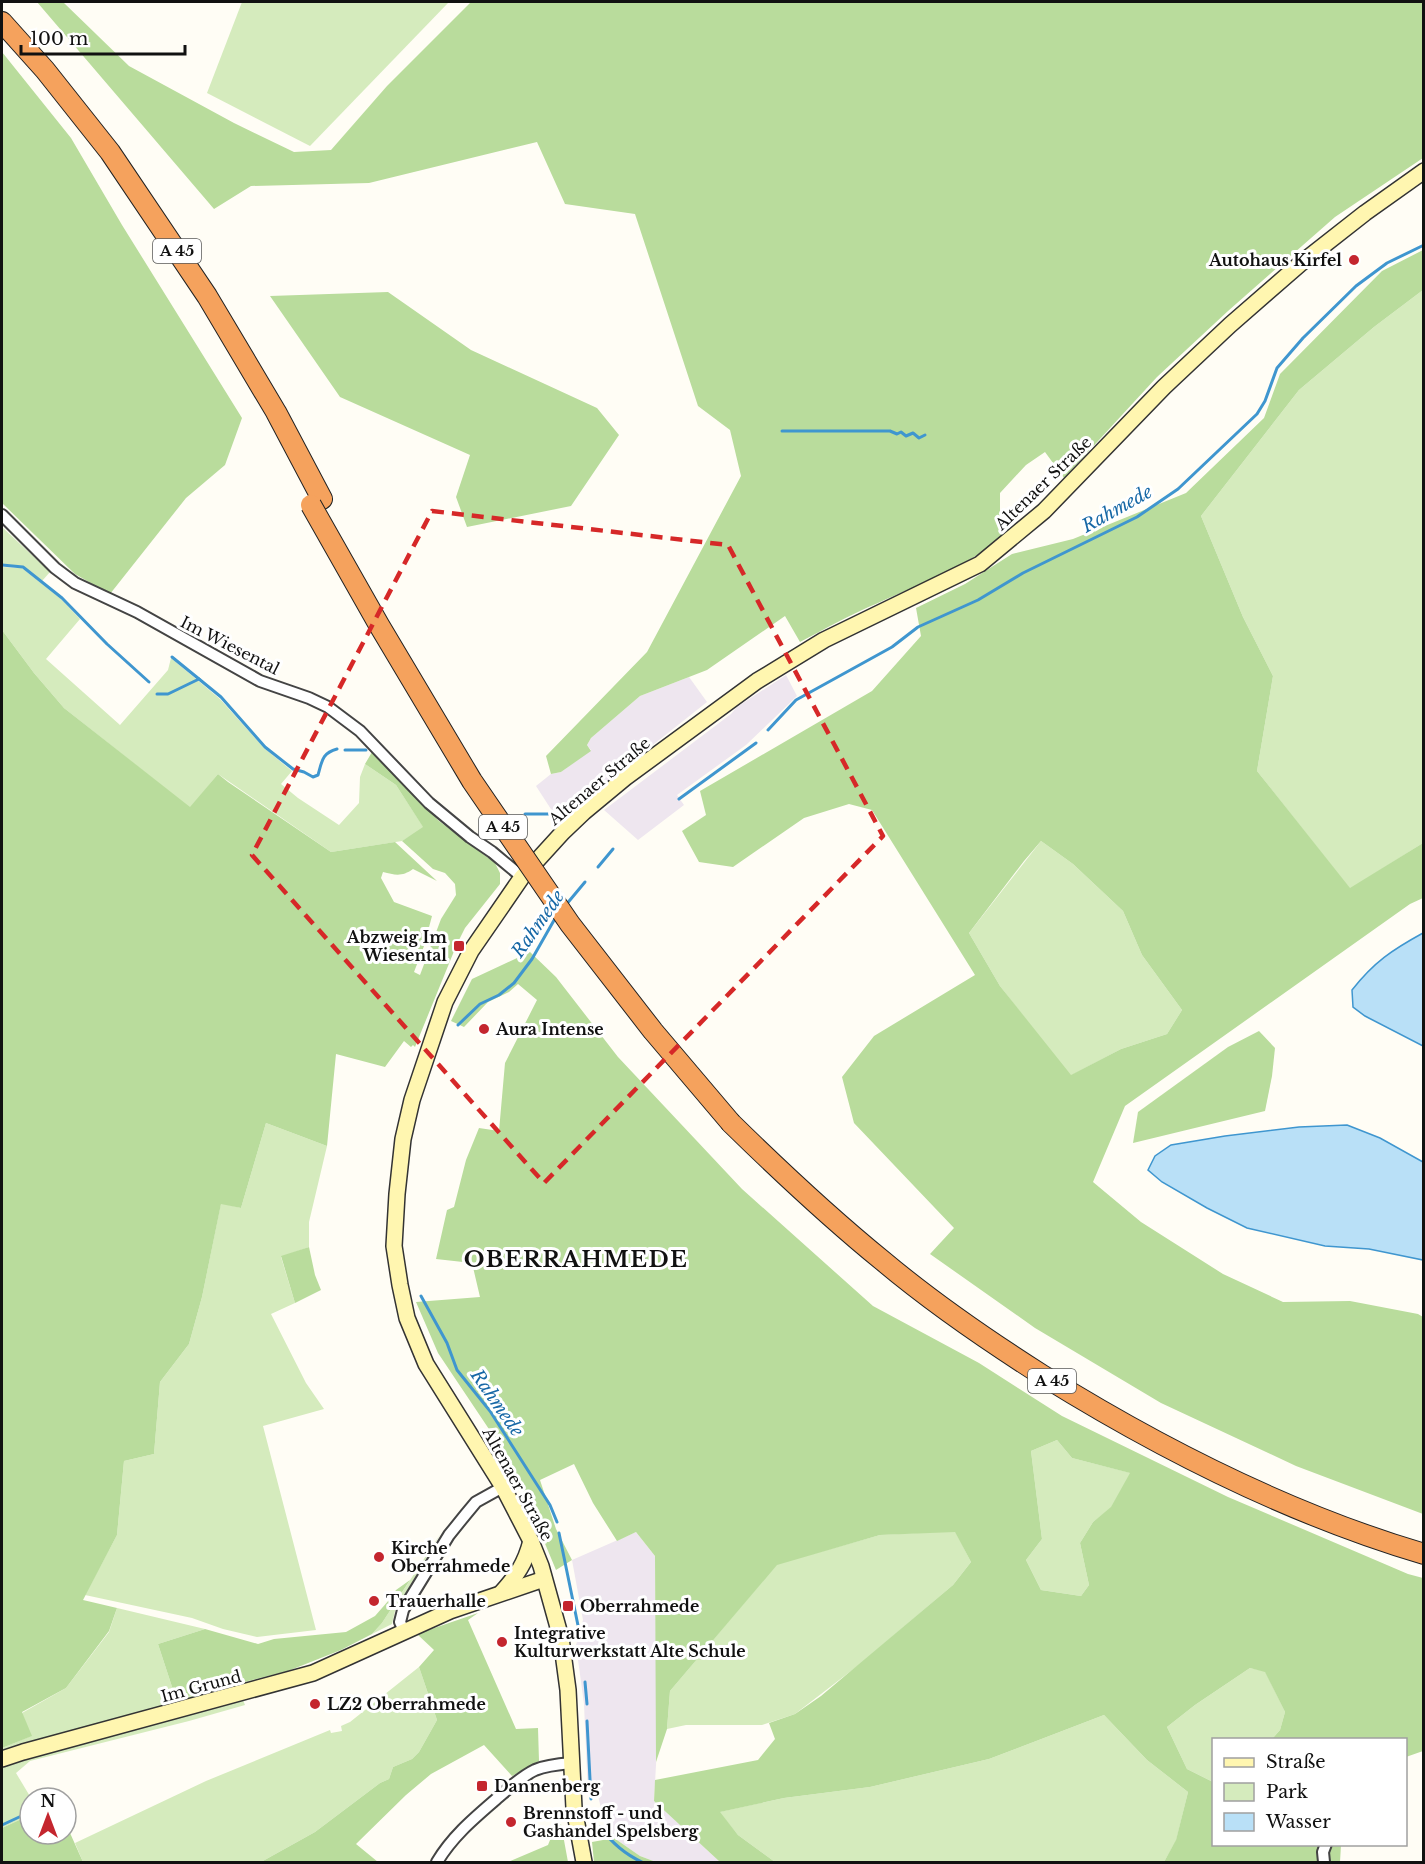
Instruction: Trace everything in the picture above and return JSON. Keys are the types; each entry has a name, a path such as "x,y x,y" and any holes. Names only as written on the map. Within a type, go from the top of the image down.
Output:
{"highway":[{"name":"A 45","path":"2,22 45,70 110,152 194,276 276,412 317,502 379,625 478,790 570,924 653,1031 790,1180 883,1262 949,1313 1078,1397 1161,1445 1236,1482 1328,1521 1424,1554"},
{"name":"A 45","path":"2,36 35,73 90,145 195,299 317,502"},
{"name":"A 45","path":"735,1120 892,1258 953,1306 1084,1392 1239,1476 1358,1523 1424,1544"}],"main road":[{"name":"Altenaer Straße","path":"584,1863 574,1808 568,1690 561,1638 544,1579 531,1541 503,1487 426,1364 407,1318 394,1246 403,1139 412,1100 445,1002 471,951 522,877 584,812 625,778 757,681 824,640 980,564 1044,511 1164,387 1230,325 1309,256 1424,171"},
{"path":"502,1592 521,1569 527,1558 531,1541"},
{"name":"Im Grund","path":"2,1760 23,1752 313,1673 450,1611 544,1579"}],"street":[{"name":"Im Wiesental","path":"2,515 55,568 75,584 137,612 260,681 328,707 360,731 429,802 522,877"},
{"path":"404,1632 400,1622 403,1610 449,1535 476,1502 503,1487"},
{"path":"437,1863 461,1829 516,1782 535,1770 572,1763"},
{"path":"1324,1863 1323,1852 1326,1846"}],"highlighted area":[{"path":"432,511 728,545 883,836 544,1183 252,855"}],"shaded area":[{"path":"786,675 797,696 746,745 677,795 684,805 638,840 604,810 731,714 737,707"},
{"path":"689,677 707,702 558,820 536,786 551,774 561,772 591,750 587,745 591,738 640,696"},
{"path":"636,1532 655,1556 657,1747 654,1801 720,1862 656,1862 640,1856 614,1838 604,1820 598,1796 588,1796 584,1704 576,1645 583,1620 572,1560"}],"green space":[{"path":"37,2 63,2 129,66 234,123 294,152 331,150 387,86 471,2 1423,2 1423,158 1335,217 1228,311 1157,377 1064,478 1045,452 1026,465 1000,493 1000,512 1010,530 980,553 947,572 858,612 800,642 785,616 707,670 640,696 591,738 587,745 591,751 561,772 551,774 546,756 647,652 741,476 730,430 698,406 635,214 565,204 537,142 369,183 251,186 214,209"},
{"path":"242,2 449,2 310,146 207,93"},
{"path":"2,52 71,138 122,225 242,418 225,465 186,498 110,594 75,574 2,503"},
{"path":"1423,250 1423,290 1374,327 1299,390 1201,516 1243,617 1273,676 1257,771 1350,888 1423,843 1423,898 1410,904 1125,1106 1093,1182 1141,1222 1223,1274 1283,1302 1350,1301 1418,1314 1423,1317 1423,1514 1296,1466 1161,1403 1035,1328 930,1254 954,1228 854,1123 842,1077 874,1036 975,975 872,810 849,804 804,818 733,867 699,862 682,831 706,815 700,791 872,691 921,636 916,608 965,584 1012,554 1073,539 1186,493 1264,418 1280,374 1382,271","holes":["1041,841 1073,864 1123,911 1142,955 1182,1010 1167,1034 1121,1049 1071,1075 1000,986 969,933"]},
{"path":"1423,290 1423,843 1350,889 1257,771 1273,676 1243,617 1201,516 1299,390 1374,327"},
{"path":"388,292 471,350 597,408 619,435 571,506 467,527 456,497 470,455 340,397 270,296"},
{"path":"2,527 50,572 42,581 23,566 2,564"},
{"path":"2,567 22,568 61,599 80,619 46,659 120,725 168,670 171,658 220,699 264,748 292,771 281,784 298,798 339,825 359,803 360,777 365,764 396,785 424,828 402,841 331,852 218,774 190,808 64,708 34,673 2,630"},
{"path":"2,630 64,708 190,807 218,774 331,852 395,842 437,881 413,869 398,875 383,872 381,878 394,902 432,916 414,972 420,975 441,919 456,895 455,884 445,873 433,869 402,841 423,827 396,785 365,764 372,752 439,821 495,863 500,873 500,884 465,928 415,1047 413,1045 411,1047 404,1041 385,1067 336,1054 327,1146 266,1123 241,1208 221,1204 202,1297 189,1344 160,1382 154,1454 124,1461 117,1535 83,1600 117,1608 109,1631 66,1688 22,1712 32,1736 2,1748"},
{"path":"1041,841 1073,864 1123,911 1142,955 1182,1010 1167,1034 1121,1049 1070,1076 1000,986 969,933"},
{"path":"530,952 556,977 618,1057 742,1189 873,1306 979,1363 1062,1416 1228,1497 1408,1574 1423,1578 1423,1751 1407,1757 1407,1738 1273,1738 1280,1730 1285,1712 1265,1672 1250,1668 1167,1727 1187,1769 1212,1782 1212,1846 1341,1846 1340,1862 1164,1862 1176,1840 1188,1792 1147,1760 1104,1715 989,1759 870,1787 784,1798 720,1812 738,1835 775,1862 720,1862 654,1801 655,1780 758,1760 775,1739 769,1723 795,1714 821,1696 953,1585 971,1562 955,1532 880,1535 777,1565 670,1691 667,1729 656,1762 655,1556 636,1532 617,1541 593,1503 574,1464 540,1480 556,1529 572,1560 556,1570 511,1462 438,1353 416,1302 480,1297 472,1263 436,1259 447,1210 454,1207 466,1160 479,1128 499,1131 505,1063 537,1000 518,984 509,992 488,1002 464,1027 451,1021 472,979","holes":["1057,1440 1072,1458 1130,1473 1111,1507 1093,1522 1080,1543 1089,1585 1081,1596 1041,1590 1026,1560 1042,1539 1031,1451"]},
{"path":"1259,1031 1275,1048 1265,1111 1133,1143 1138,1112 1228,1047"},
{"path":"266,1123 327,1146 309,1222 309,1247 281,1257 295,1303 271,1314 306,1383 324,1409 263,1426 316,1630 257,1637 223,1629 192,1618 85,1595 117,1535 124,1461 154,1454 160,1382 189,1344 202,1297 221,1203 241,1208"},
{"path":"309,1247 321,1290 295,1303 281,1256"},
{"path":"1057,1440 1072,1458 1131,1473 1111,1508 1093,1522 1080,1543 1089,1585 1081,1596 1041,1590 1026,1560 1042,1539 1031,1451"},
{"path":"955,1531 971,1562 953,1585 860,1664 795,1714 762,1725 686,1725 667,1729 670,1691 777,1564 880,1535"},
{"path":"441,1533 395,1611 392,1624 372,1634 382,1623"},
{"path":"410,1580 382,1623 372,1634 341,1650 288,1671 176,1699 158,1644 205,1629 258,1644 274,1639 346,1632 375,1616 396,1590"},
{"path":"117,1608 205,1629 158,1644 176,1699 288,1671 221,1692 2,1750 2,1748 31,1736 22,1713 66,1688 109,1632"},
{"path":"478,1613 468,1620 516,1729 538,1728 539,1761 512,1776 484,1745 431,1774 356,1844 378,1862 261,1862 315,1832 380,1783 389,1779 393,1767 412,1759 419,1752 437,1720 419,1667 434,1650 417,1634"},
{"path":"419,1667 437,1720 419,1752 412,1759 393,1767 389,1779 380,1783 315,1832 261,1862 83,1862 76,1846 78,1842 206,1781 330,1730 331,1733 342,1731 341,1726 350,1722"},
{"path":"1250,1668 1265,1671 1285,1712 1280,1730 1273,1738 1212,1738 1212,1782 1187,1769 1167,1727"},
{"path":"243,1700 245,1705 30,1761 16,1773 24,1786 18,1786 18,1821 2,1828 2,1765"},
{"path":"1104,1715 1147,1760 1188,1792 1176,1841 1164,1862 775,1862 738,1835 719,1812 784,1798 870,1787 989,1759"},
{"path":"18,1821 18,1846 76,1846 83,1862 2,1862 2,1828"},
{"path":"561,1824 568,1862 508,1862 548,1845 556,1825"},
{"path":"614,1838 640,1856 656,1862 594,1862 592,1842"}],"water":[{"path":"1423,933 1423,1046 1365,1016 1353,1007 1352,990 1384,957"},
{"path":"1347,1125 1380,1138 1423,1162 1423,1260 1369,1249 1325,1246 1247,1228 1162,1182 1148,1170 1155,1156 1171,1145 1299,1127"}],"waterway":[{"name":"Rahmede","path":"768,730 796,700 892,647 918,627 978,600 1023,573 1137,517 1178,489 1257,414 1265,401 1277,368 1303,338 1356,286 1387,263 1424,245"},
{"path":"782,431 890,431 897,434 901,432 906,436 913,433 919,438 925,435"},
{"path":"2,565 23,567 62,598 107,644 149,682"},
{"path":"172,657 199,679"},
{"path":"157,694 168,694 199,679 221,697 265,747 293,769 313,777 318,775 325,755 337,749"},
{"name":"Rahmede","path":"679,799 756,743"},
{"path":"345,750 366,750"},
{"path":"525,814 563,814"},
{"name":"Rahmede","path":"598,867 613,849"},
{"name":"Rahmede","path":"565,906 585,882"},
{"name":"Rahmede","path":"458,1025 480,1004 499,995 514,983 532,959 557,915"},
{"name":"Rahmede","path":"421,1296 447,1343 457,1370 490,1411 550,1505 557,1522"},
{"name":"Rahmede","path":"559,1533 581,1640"},
{"name":"Rahmede","path":"585,1682 587,1704"},
{"name":"Rahmede","path":"587,1721 591,1799"},
{"path":"2,1825 18,1818"},
{"name":"Rahmede","path":"600,1827 619,1848 642,1862"}],"place":[{"name":"Autohaus Kirfel","path":"1354,260"},
{"name":"Abzweig Im Wiesental","path":"459,946"},
{"name":"Aura Intense","path":"484,1029"},
{"name":"Kirche Oberrahmede","path":"379,1557"},
{"name":"Trauerhalle","path":"374,1601"},
{"name":"Oberrahmede","path":"568,1606"},
{"name":"Integrative Kulturwerkstatt Alte Schule","path":"502,1642"},
{"name":"LZ2 Oberrahmede","path":"315,1704"},
{"name":"Dannenberg","path":"482,1786"},
{"name":"Brennstoff - und Gashandel Spelsberg","path":"511,1822"}],"district":[{"name":"OBERRAHMEDE","path":"576,1259"}]}
